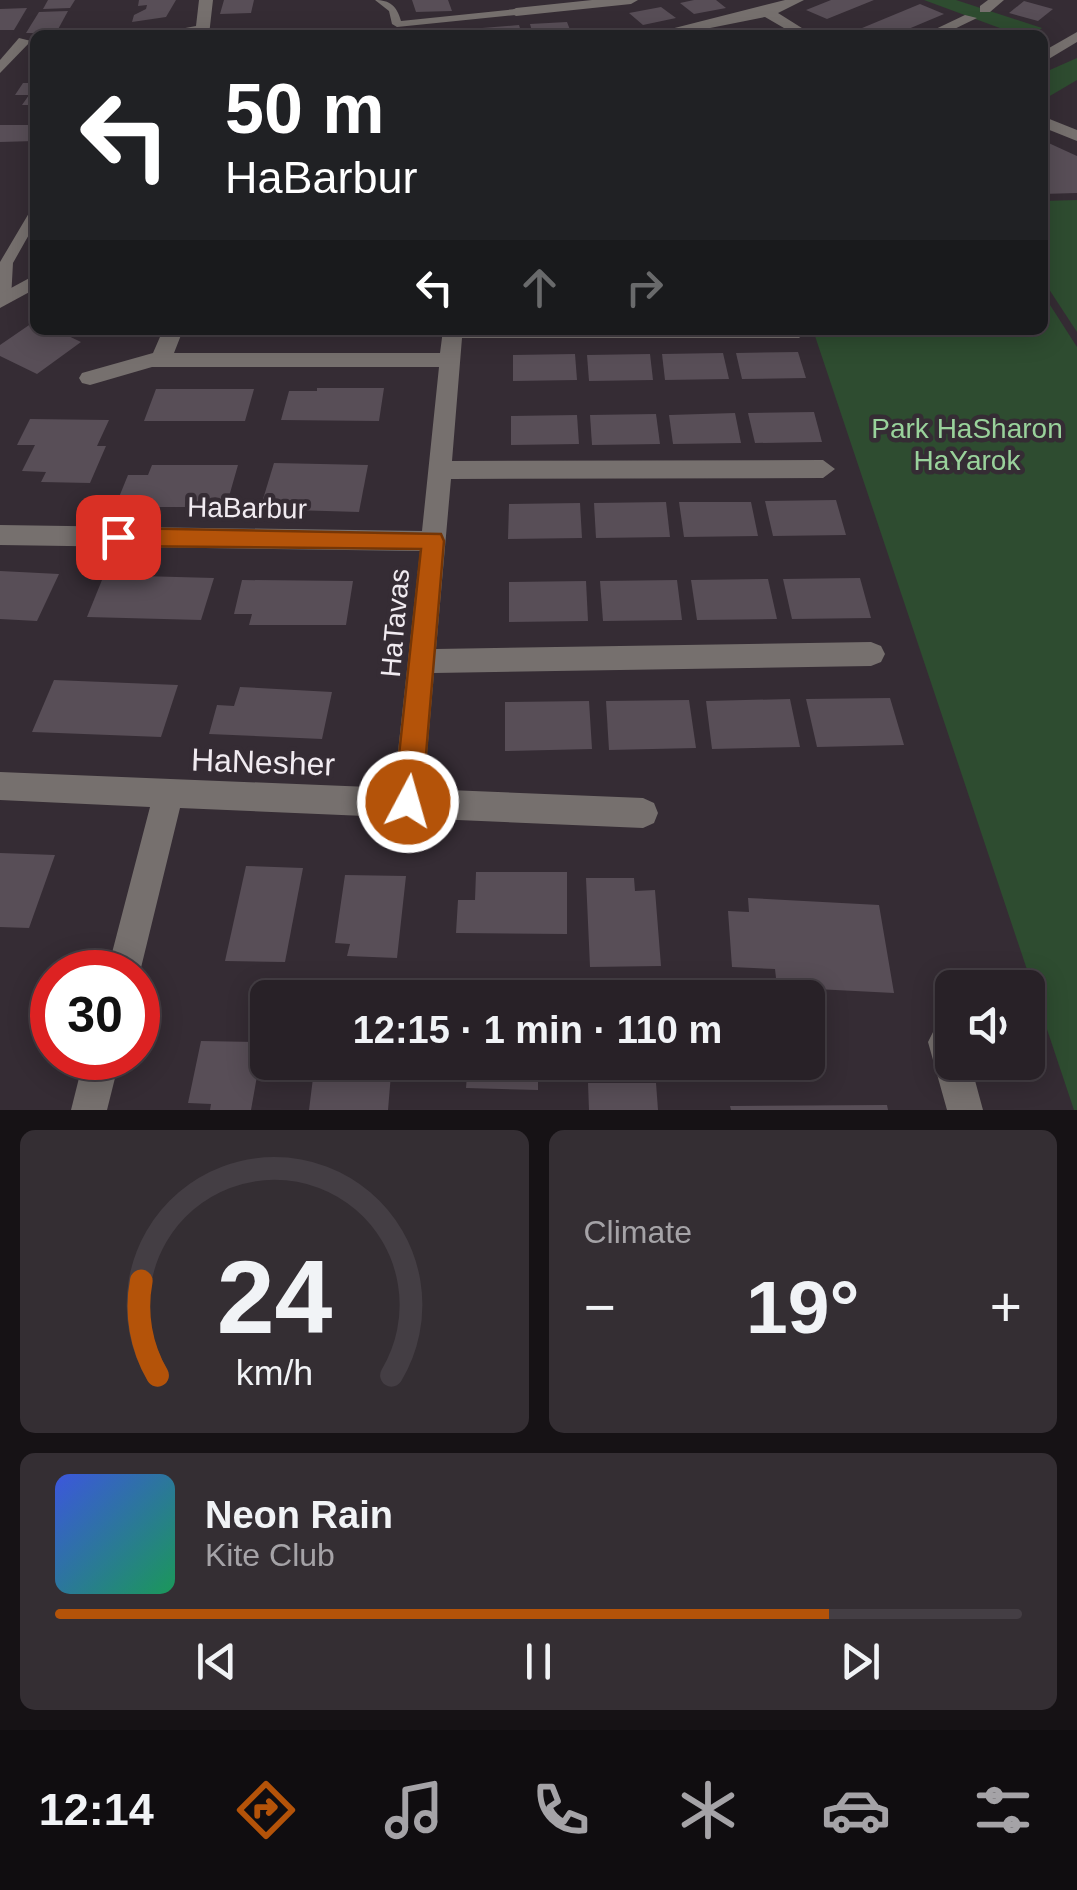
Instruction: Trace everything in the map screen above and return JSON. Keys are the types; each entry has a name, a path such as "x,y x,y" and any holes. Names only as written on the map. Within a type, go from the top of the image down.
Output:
{"street":[{"path":"202,30 206,0"},
{"path":"516,12 631,0"},
{"path":"747,0 797,30"},
{"path":"678,30 766,12 798,0"},
{"path":"942,30 970,18"},
{"path":"1048,55 1077,36"},
{"path":"0,42 30,41"},
{"path":"0,69 30,41"},
{"path":"1048,56 1077,48"},
{"path":"1048,124 1077,136"},
{"path":"2,300 30,284"},
{"path":"161,360 171,335"},
{"name":"HaTavas","path":"408,802 452,335"},
{"path":"90,378 161,360 450,360"},
{"path":"440,470 823,469"},
{"name":"HaBarbur","path":"0,535 433,541"},
{"path":"422,662 871,654"},
{"name":"HaNesher","path":"0,786 643,813"},
{"path":"130,950 169,793"},
{"path":"89,1110 96,1080"},
{"path":"957,1080 965,1110"}],"lane":[{"path":"380,0 394,10 397,24 516,12"},
{"path":"2,300 6,264 30,222"}],"green space":[{"path":"924,0 956,0 1042,28 1005,30"},
{"path":"1077,58 1077,80 1048,97 1048,71"},
{"path":"1077,200 1077,332 1048,288 1048,201"},
{"name":"Park HaSharon HaYarok","path":"1048,302 1077,347 1077,1110 1045,1023 1045,970 1027,970 815,335 1048,335"}],"building":[{"path":"48,0 75,0 70,8 43,9"},
{"path":"139,0 176,0 166,17 132,22 134,15 146,9 147,5 138,6"},
{"path":"224,0 254,0 251,13 220,14"},
{"path":"412,0 448,0 452,11 416,12"},
{"path":"716,0 726,8 694,14 680,3"},
{"path":"831,0 874,0 827,19 806,10"},
{"path":"1024,1 1053,9 1038,21 1009,13"},
{"path":"920,4 944,14 906,30 857,30"},
{"path":"661,7 676,18 643,25 629,13"},
{"path":"27,8 14,30 0,30 0,9"},
{"path":"68,11 58,30 26,33 39,12"},
{"path":"567,22 570,30 532,30 530,24"},
{"path":"519,25 520,30 483,30"},
{"path":"23,83 30,83 30,105 22,105 29,95 15,95"},
{"path":"0,125 30,125 30,141 0,142"},
{"path":"1048,143 1077,156 1077,193 1048,194"},
{"path":"30,324 30,335 66,335 81,342 37,374 0,356 0,345"},
{"path":"798,352 806,378 742,379 736,353"},
{"path":"723,353 729,379 665,380 662,354"},
{"path":"575,354 577,380 513,381 513,355"},
{"path":"650,354 653,380 589,381 587,355"},
{"path":"384,388 379,421 281,420 289,391"},
{"path":"156,389 254,389 245,421 144,421"},
{"path":"814,412 822,442 755,443 748,413"},
{"path":"735,413 741,443 673,444 669,415"},
{"path":"656,414 660,444 592,445 590,415"},
{"path":"577,415 579,444 511,445 511,416"},
{"path":"30,419 109,420 97,446 106,446 90,483 41,482 46,472 22,471 35,445 17,445"},
{"path":"274,463 368,465 359,512 260,509"},
{"path":"152,465 238,465 226,507 115,507 128,475 148,475"},
{"path":"836,500 846,535 773,536 765,501"},
{"path":"666,502 670,537 596,538 594,503"},
{"path":"679,502 751,502 758,536 684,537"},
{"path":"580,503 582,538 508,539 509,504"},
{"path":"0,571 59,574 37,621 0,619"},
{"path":"104,575 214,578 201,620 87,617"},
{"path":"860,578 871,618 792,619 783,579"},
{"path":"768,579 777,619 697,620 691,580"},
{"path":"242,580 353,581 346,625 249,625 252,614 234,614"},
{"path":"677,580 682,620 603,621 600,581"},
{"path":"586,581 588,621 509,622 509,582"},
{"path":"54,680 178,685 161,737 32,732"},
{"path":"240,687 332,692 322,739 209,734 217,705 234,706"},
{"path":"890,698 904,745 817,747 806,699"},
{"path":"790,699 800,747 712,749 706,701"},
{"path":"689,700 696,748 609,750 606,701"},
{"path":"589,701 592,749 505,751 505,702"},
{"path":"0,853 55,855 29,928 0,927"},
{"path":"246,866 303,868 285,962 225,961"},
{"path":"476,872 567,872 567,934 456,933 458,900 475,900"},
{"path":"345,875 406,876 397,958 347,956 350,944 335,943"},
{"path":"586,878 634,878 635,891 655,890 661,966 590,967"},
{"path":"748,898 879,905 894,993 825,989 825,980 776,980 775,969 732,967 728,911 749,912"},
{"path":"201,1041 250,1042 250,1080 256,1080 251,1110 210,1110 211,1104 188,1103"},
{"path":"313,1080 390,1080 388,1110 309,1110"},
{"path":"467,1080 538,1080 538,1090 466,1088"},
{"path":"588,1083 656,1083 658,1110 589,1110"},
{"path":"887,1105 888,1110 731,1110 730,1106"}],"route":[{"path":"118,537 433,541 408,802"}]}
